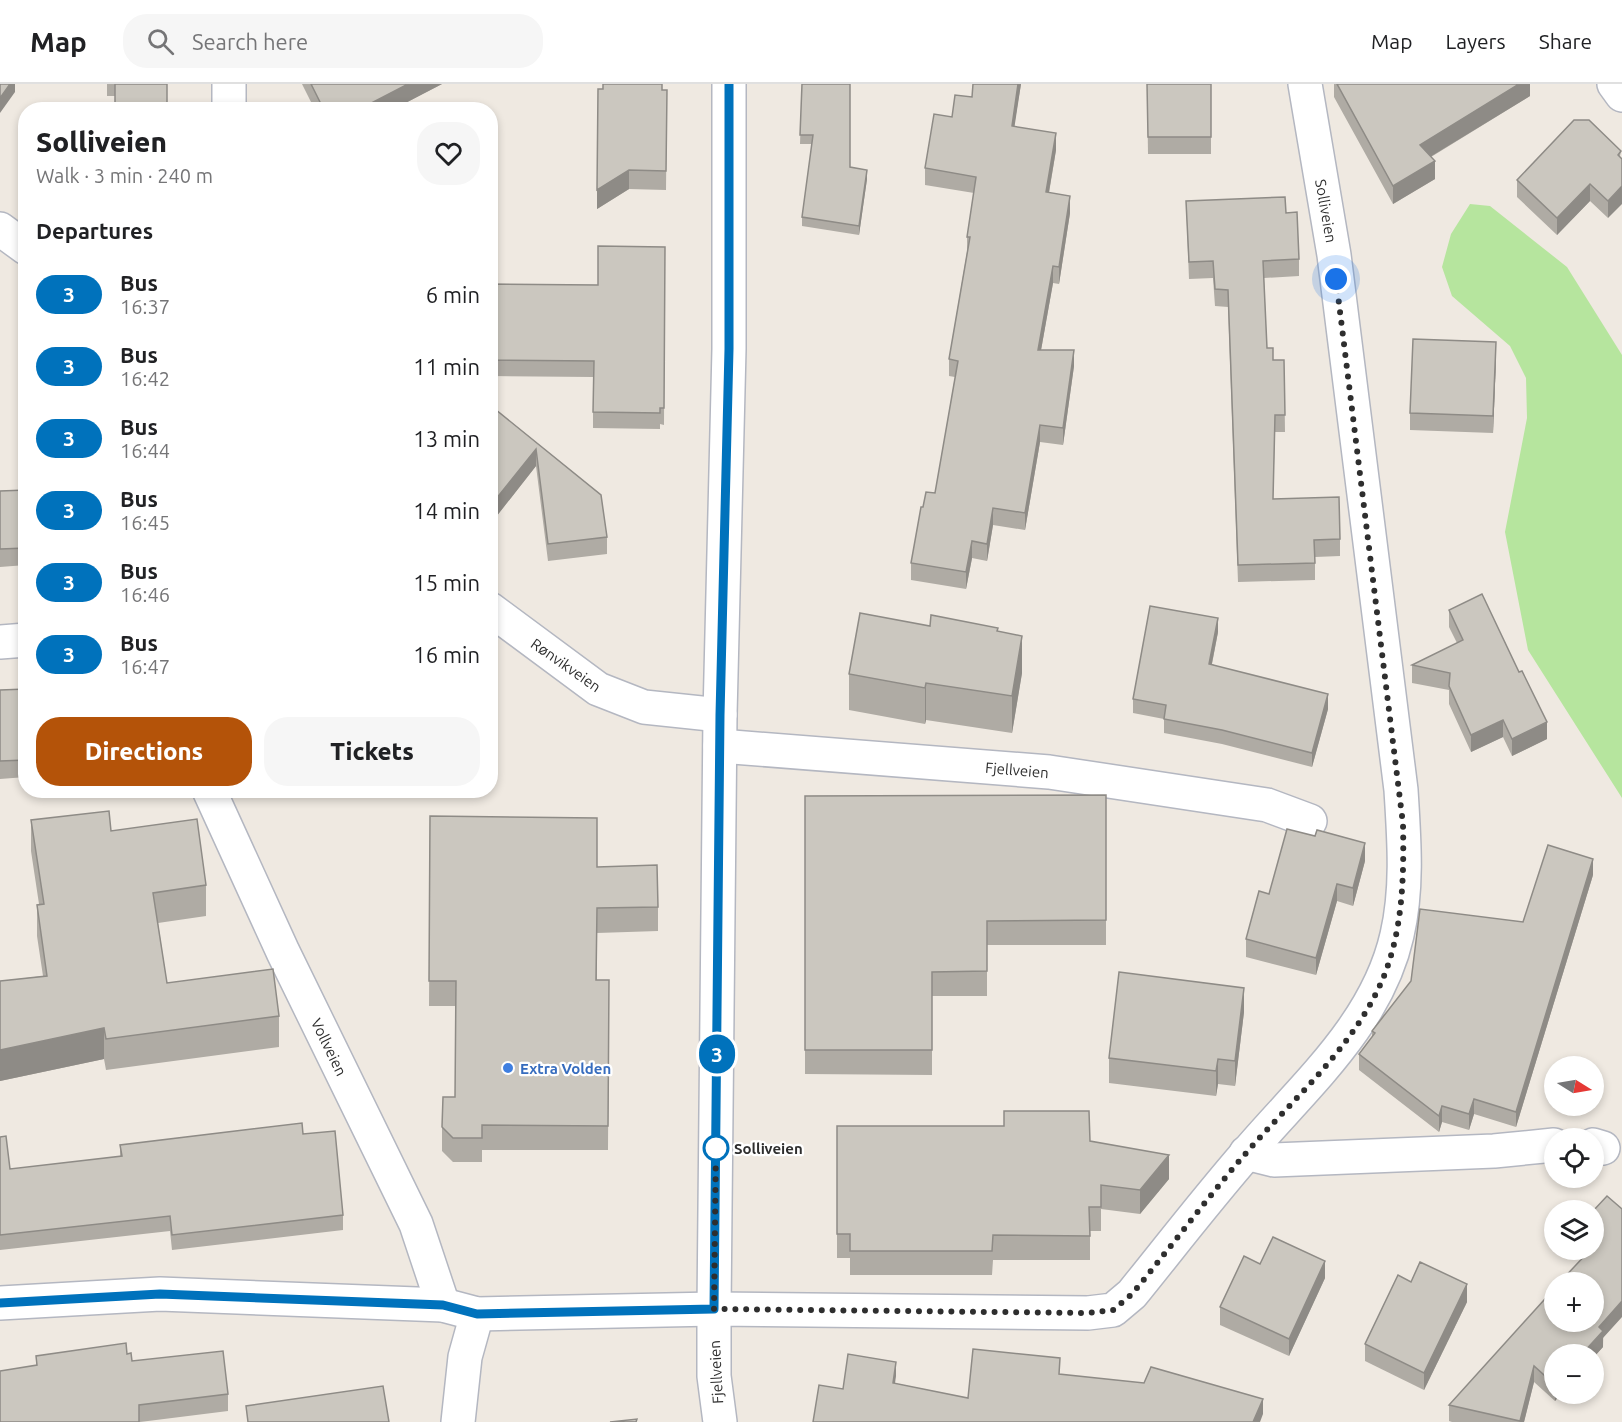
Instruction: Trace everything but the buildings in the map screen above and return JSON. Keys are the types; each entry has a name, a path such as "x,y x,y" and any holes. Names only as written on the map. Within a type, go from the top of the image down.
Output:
{"street":[{"path":"229,84 229,102"},
{"name":"Fjellveien","path":"720,1422 714,1376 714,1309 720,730 729,359 729,84"},
{"name":"Solliveien","path":"0,1303 160,1294 443,1305 477,1314 714,1309 1076,1313 1113,1310 1132,1294 1246,1154 1329,1060 1362,1018 1383,977 1397,935 1404,874 1401,790 1334,255 1305,84"},
{"path":"1614,84 1622,95"},
{"path":"0,229 18,242"},
{"name":"Rønvikveien","path":"498,615 598,689 644,707 720,730"},
{"path":"0,642 18,641"},
{"name":"Fjellveien","path":"720,730 1049,772 1267,805 1310,821"},
{"name":"Vollveien","path":"212,798 283,952 416,1224 443,1305"},
{"path":"1246,1154 1274,1160 1494,1151 1544,1146"},
{"path":"458,1422 465,1357 477,1314"}],"green space":[{"path":"1470,204 1490,206 1567,267 1622,355 1622,798 1528,650 1505,532 1527,418 1526,378 1510,346 1452,296 1442,267 1451,234"}],"bus line":[{"name":"3","path":"0,1303 160,1294 443,1305 477,1314 714,1309 720,715 729,349 729,84"}],"place":[{"name":"Extra Volden","path":"508,1068"},
{"name":"Solliveien","path":"716,1148"}],"route":[{"path":"716,1148 716,1142 714,1309 1088,1313 1113,1310 1132,1294 1246,1154 1329,1060 1362,1018 1383,977 1397,935 1404,874 1403,824 1401,790 1336,279"}]}
